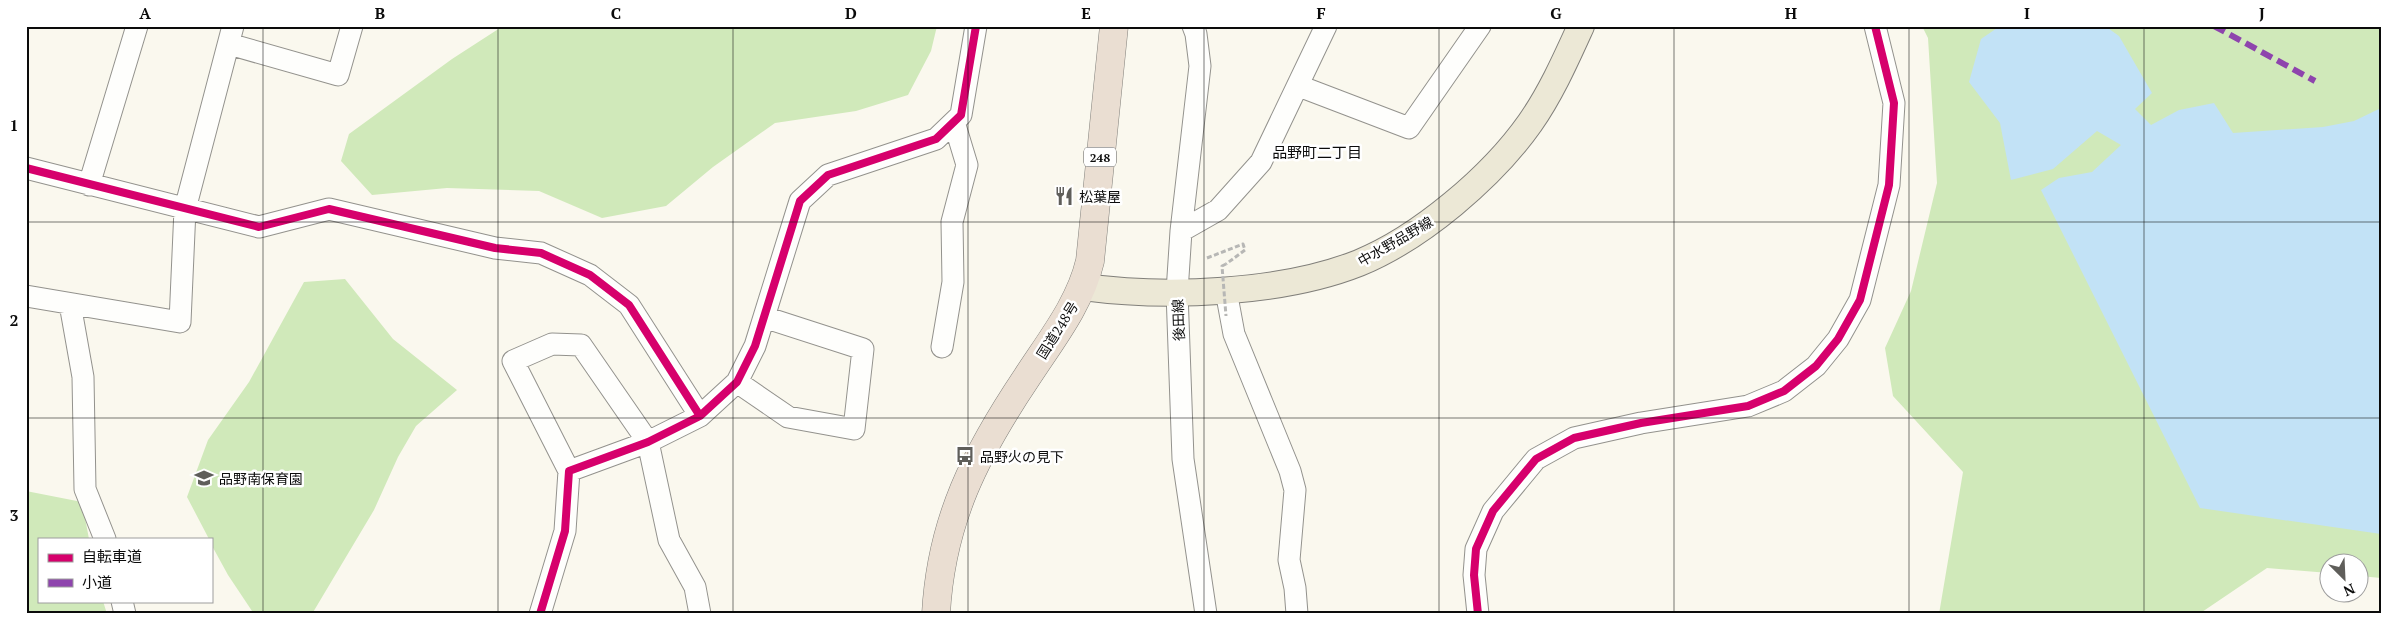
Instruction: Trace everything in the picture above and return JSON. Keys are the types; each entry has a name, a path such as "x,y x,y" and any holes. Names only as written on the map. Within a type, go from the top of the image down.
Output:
{"highway":[{"name":"国道248号","path":"936,614 946,538 968,478 1002,414 1083,287 1090,261 1114,26"}],"main road":[{"name":"中水野品野線","path":"1083,287 1114,291 1177,292 1226,303 1361,262 1432,221 1462,196 1497,162 1530,123 1548,95 1581,26"}],"street":[{"path":"89,185 137,26"},
{"path":"26,296 180,322 185,209 231,35 338,75 352,26"},
{"path":"569,472 648,442 700,416 737,382 755,346 800,201 828,175 936,140 961,114 976,26"},
{"name":"後田線","path":"1193,26 1196,34 1200,66 1181,231 1177,292 1183,459 1206,614"},
{"path":"1181,231 1218,210 1261,162 1299,86 1326,26"},
{"path":"1299,86 1409,128 1480,26"},
{"path":"1478,614 1474,575 1476,549 1493,511 1536,459 1574,438 1641,423 1748,406 1784,391 1816,366 1838,339 1860,300 1889,185 1894,103 1875,26"},
{"path":"942,347 953,282 952,222 966,165 954,122"},
{"path":"26,168 259,227 329,209 495,248 541,253 590,275 629,305 700,416"},
{"path":"1226,303 1234,334 1290,471 1295,490 1289,560 1295,588 1297,614"},
{"path":"70,304 83,377 85,489 105,538"},
{"path":"737,382 788,417 854,429 863,349 764,317"},
{"path":"540,614 565,531 569,472 513,361 552,344 581,344 648,442 669,540 695,587 700,614"}],"path":[{"path":"1207,258 1243,244 1245,250 1222,266 1226,303"}],"green space":[{"path":"503,26 937,26 931,51 908,95 856,111 775,123 713,167 666,206 602,218 539,191 447,188 372,195 341,161 349,134 452,59"},
{"path":"1922,26 2381,26 2381,578 2370,577 2370,552 2320,552 2320,572 2267,568 2199,614 1939,614 1963,472 1893,396 1885,348 1911,291 1937,183 1928,38"},
{"path":"345,279 393,339 457,390 416,426 398,457 374,510 312,614 254,614 228,575 212,546 212,538 208,538 187,497 208,440 249,382 304,282"},
{"path":"26,491 82,502 89,538 38,538 38,602 103,602 107,614 26,614"}],"water":[{"path":"2000,26 2105,26 2119,36 2152,93 2135,109 2151,125 2179,110 2214,103 2233,133 2323,127 2354,121 2381,108 2381,534 2200,508 2041,190 2059,178 2092,172 2121,145 2097,131 2053,169 2011,180 2000,123 1969,82 1981,39"}],"marked path":[{"path":"2214,26 2315,81"}],"cycle path":[{"path":"540,614 565,531 569,471 648,442 700,416 737,382 755,346 800,201 828,175 936,139 961,115 976,26"},
{"path":"1478,614 1474,575 1476,549 1493,511 1536,459 1574,438 1641,423 1748,406 1784,391 1816,366 1838,339 1860,300 1889,185 1894,103 1875,26"},
{"path":"26,168 259,227 329,209 495,248 541,253 590,275 629,305 700,416"}],"place":[{"name":"松葉屋","path":"1064,196"},
{"name":"品野火の見下","path":"965,456"},
{"name":"品野南保育園","path":"204,478"}],"district":[{"name":"品野町二丁目","path":"1317,152"}]}
